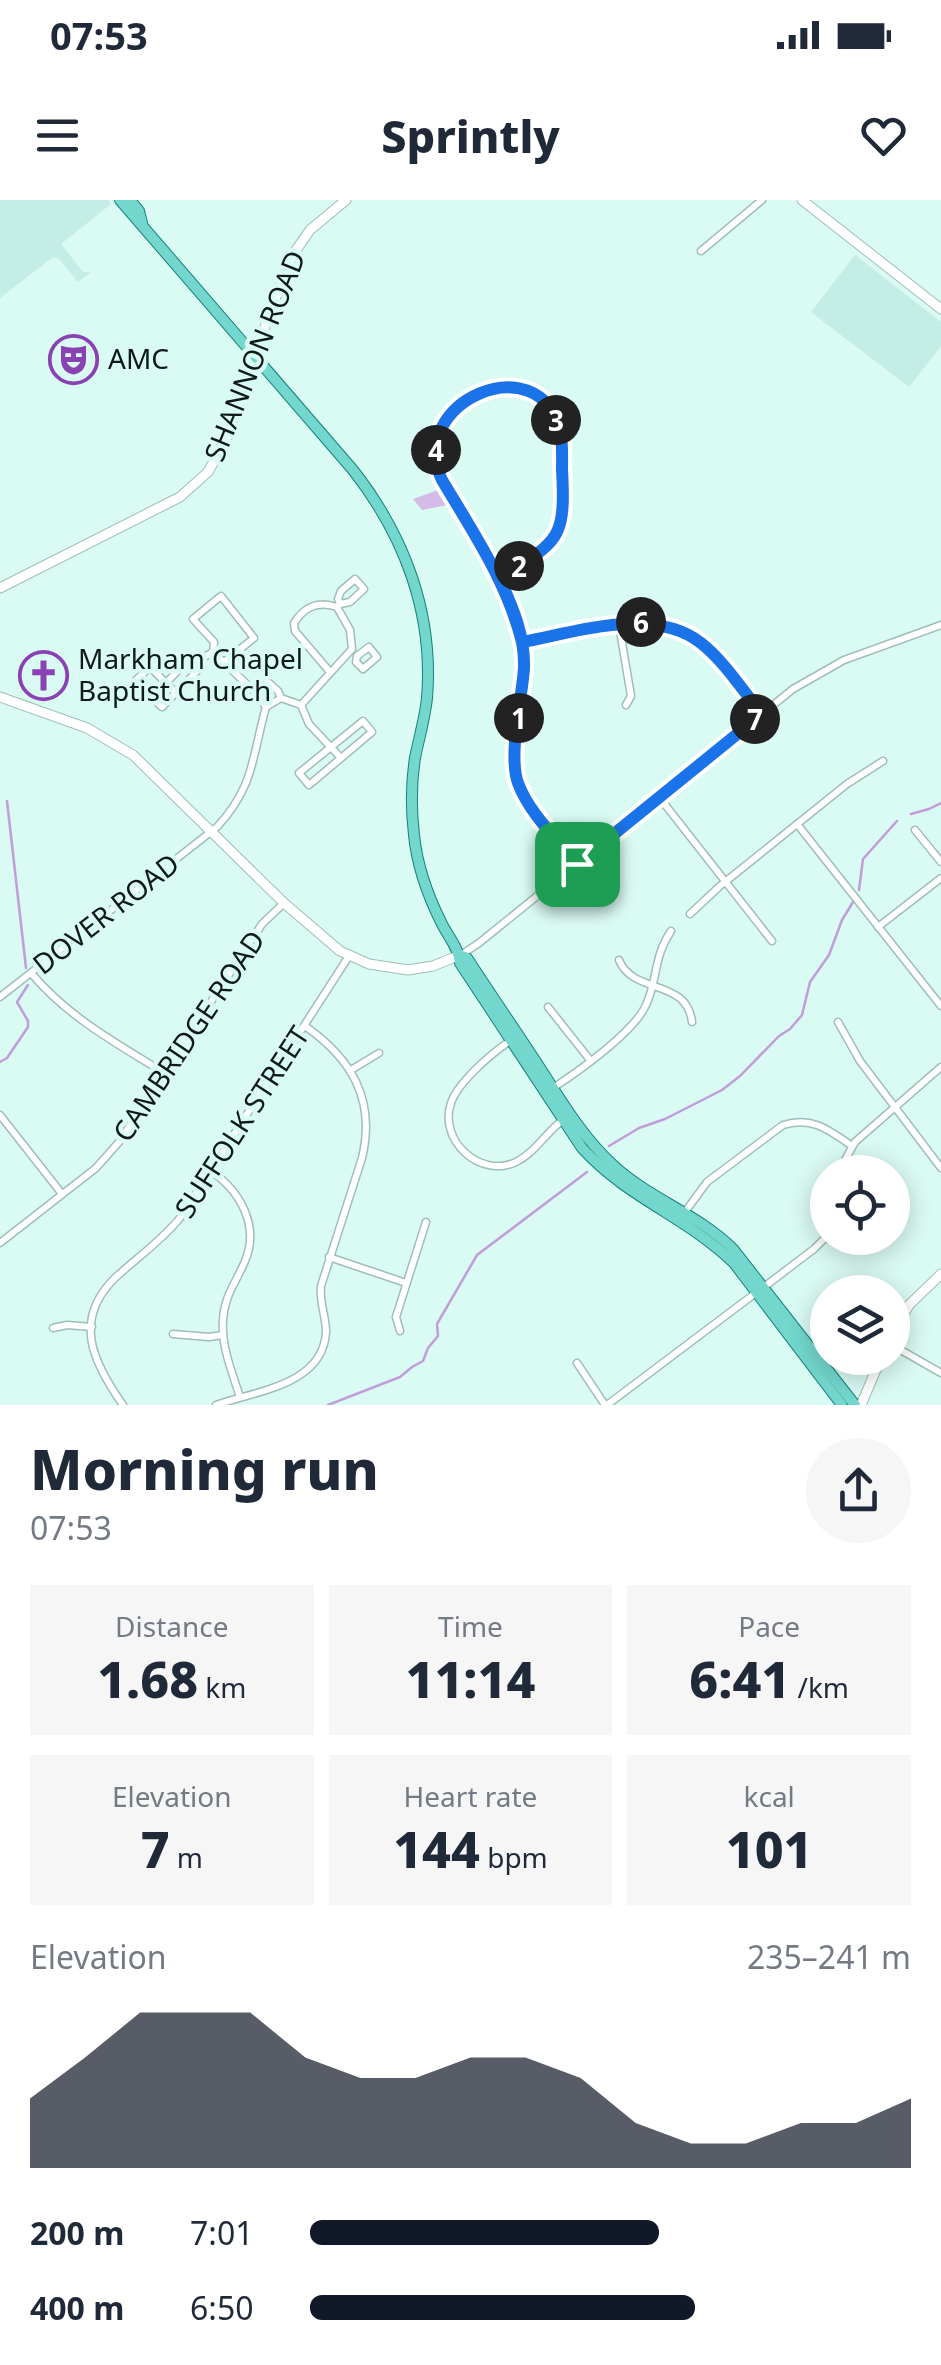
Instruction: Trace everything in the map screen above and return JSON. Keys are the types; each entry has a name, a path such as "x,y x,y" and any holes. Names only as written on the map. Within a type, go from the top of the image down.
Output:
{"main road":[{"path":"120,200 374,498 400,543 412,572 426,631 428,666 413,783 414,835 424,884 460,955 460,963 582,1148 619,1184 716,1245 761,1290 858,1405"},
{"path":"130,200 142,224"},
{"path":"460,955 467,958 576,1123 614,1166 723,1239 842,1405"}],"street":[{"name":"SHANNON ROAD","path":"0,588 158,509 208,472 221,452 271,309 297,248 317,223 346,200"},
{"path":"701,251 762,200"},
{"path":"802,200 941,308"},
{"path":"500,579 553,541 563,514 560,430 544,402 516,388 492,388 472,396 446,420 436,449 438,467 500,579 522,642 516,777 526,800 577,864"},
{"path":"212,652 213,639 194,619 221,596 254,638 224,662"},
{"path":"301,706 330,672 354,654 350,630 339,605 310,606 294,623 295,631 330,672"},
{"path":"522,642 650,622 672,628 694,638 717,659 762,714"},
{"path":"0,698 87,728 114,742 145,766 313,931 349,956 379,967 408,970 433,966 479,943 792,689 834,664 941,624"},
{"path":"619,625 630,696 626,705"},
{"path":"199,660 212,652"},
{"path":"212,652 266,707 281,698"},
{"path":"166,683 191,656 199,660"},
{"path":"176,692 150,667 135,681 162,707 200,668 199,660"},
{"path":"255,692 269,683 281,698 301,706 310,724 341,758"},
{"name":"DOVER ROAD","path":"0,997 229,814 253,767 266,707"},
{"path":"363,721 372,732 341,758 309,784 299,773 363,721"},
{"path":"690,914 855,778 883,761"},
{"path":"658,797 772,941"},
{"path":"797,824 941,1006"},
{"path":"915,830 941,862"},
{"path":"878,927 941,878"},
{"name":"CAMBRIDGE ROAD","path":"0,1243 96,1168 120,1142 262,924 284,903"},
{"path":"553,1088 634,1022 647,1004 657,957 671,931"},
{"name":"SUFFOLK STREET","path":"92,1327 99,1299 109,1285 165,1237 191,1204 349,956"},
{"path":"620,960 630,976 686,1002 692,1022"},
{"path":"30,973 76,1017 166,1074"},
{"path":"548,1008 590,1060"},
{"path":"838,1022 860,1061 941,1168"},
{"path":"216,1405 307,1371 326,1335 320,1292 366,1140 364,1104 351,1070 305,1026"},
{"path":"510,1040 453,1097 448,1117 456,1143 478,1162 493,1166 509,1164 526,1155 563,1120"},
{"path":"351,1070 379,1053"},
{"path":"848,1155 852,1146 941,1067"},
{"path":"252,1107 260,1113"},
{"path":"0,1115 62,1194"},
{"path":"685,1212 707,1182 783,1125 812,1122 852,1146"},
{"path":"212,1172 236,1194 250,1235 245,1261 226,1300 222,1335 240,1397"},
{"path":"400,1332 396,1316 426,1222"},
{"path":"576,1363 606,1405 810,1252"},
{"path":"330,1258 406,1283"},
{"path":"910,1305 941,1274"},
{"path":"53,1328 68,1324 92,1327 95,1360 123,1405"},
{"path":"173,1334 222,1335"},
{"path":"910,1355 941,1373"},
{"path":"858,1405 873,1375"}],"shaded area":[{"path":"0,200 108,200 111,204 61,244 83,272 91,272 78,282 53,257 0,298"},
{"path":"855,255 941,322 941,346 909,387 811,312"},
{"path":"444,488 453,504 422,510 413,499"}],"waterway":[{"path":"7,801 26,968"},
{"path":"911,814 941,803"},
{"path":"859,890 863,859 897,821"},
{"path":"609,1146 722,1090 790,1029 802,1015 810,982 829,955 853,902"},
{"path":"0,1062 28,1027 17,1002 28,985"},
{"path":"328,1405 400,1377 423,1361 438,1336 437,1324 477,1255 587,1172"}],"place":[{"name":"AMC","path":"73,359"},
{"name":"Markham Chapel Baptist Church","path":"43,675"}],"route":[{"path":"577,864 526,800 516,777 514,758 523,651 516,618 500,579 547,547 558,532 564,501 560,430 544,402 532,394 516,388 492,388 472,396 446,420 436,449 438,467 500,579 513,608 516,618 522,642 640,622 667,626 707,648 762,714 577,864"}]}
